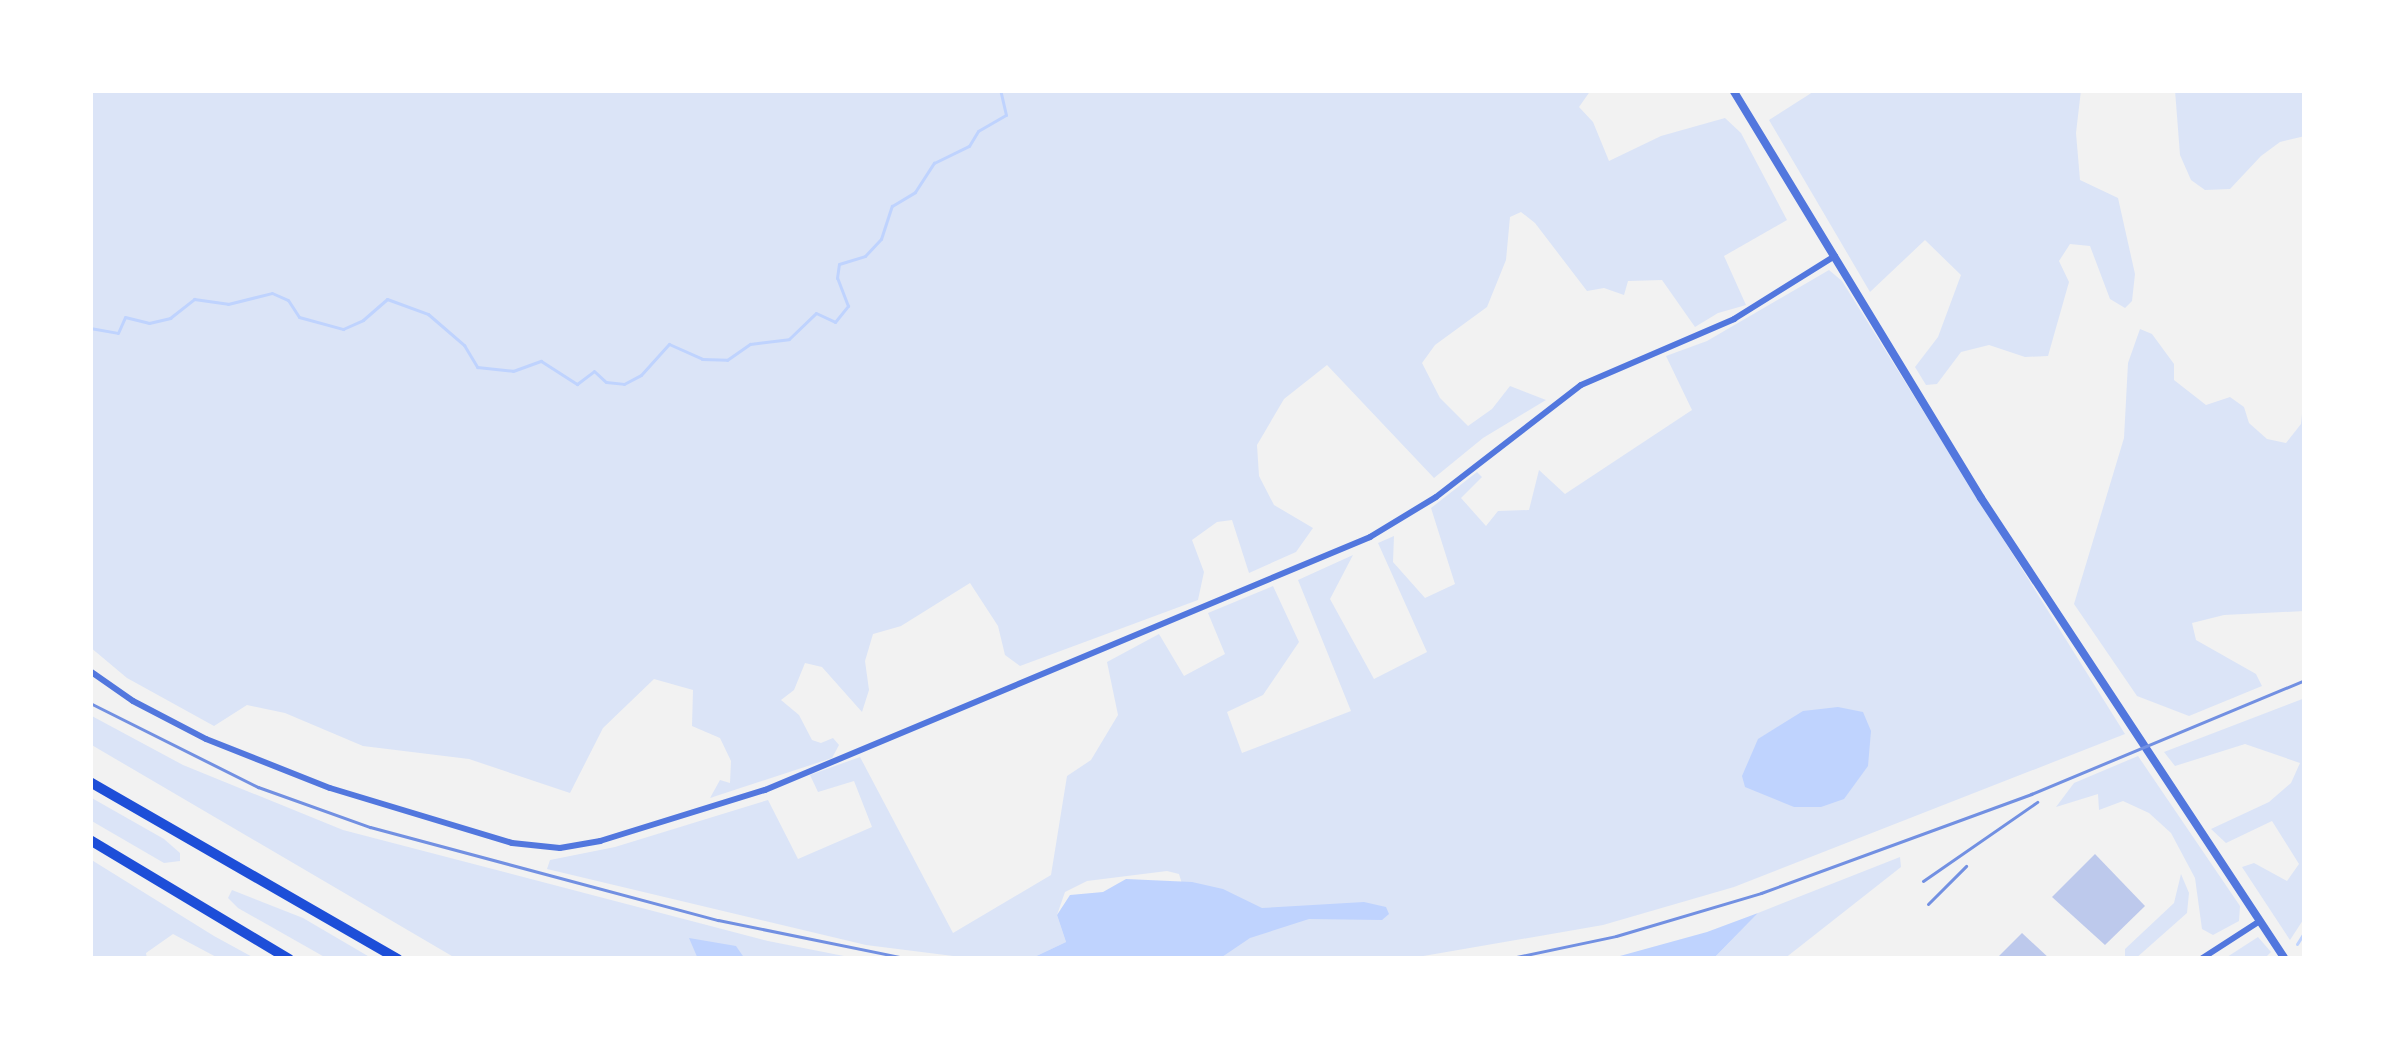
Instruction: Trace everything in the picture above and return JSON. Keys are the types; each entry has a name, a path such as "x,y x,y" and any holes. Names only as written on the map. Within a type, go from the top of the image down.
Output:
{"highway":[{"path":"90,782 398,959"},
{"path":"90,840 289,959"}],"street":[{"path":"1733,90 1981,498 2285,959"},
{"path":"90,671 105,684 252,760 396,810 525,846 560,848 600,841 799,776 1370,537 1436,497 1596,376 1734,319 1835,256"},
{"path":"2201,959 2260,921"}],"shaded area":[{"path":"90,90 1591,90 1579,107 1593,122 1609,161 1661,136 1725,118 1741,133 1787,220 1724,256 1746,305 1718,313 1695,327 1662,280 1628,281 1624,295 1604,288 1587,291 1535,223 1521,212 1510,217 1506,260 1487,307 1435,345 1422,363 1440,398 1468,426 1492,409 1510,386 1546,400 1483,438 1434,478 1327,365 1284,399 1257,445 1259,476 1274,505 1313,528 1296,552 1249,573 1232,520 1217,522 1192,540 1204,572 1198,600 1020,666 1005,655 998,626 970,583 901,626 873,634 865,661 869,690 862,712 822,667 805,663 794,690 781,700 799,715 812,740 821,743 833,738 839,745 832,758 710,798 720,780 730,783 731,761 720,738 692,726 693,690 654,679 603,728 570,793 469,759 363,746 285,713 247,705 214,726 127,678 90,647"},
{"path":"1816,90 2081,90 2076,133 2080,180 2118,198 2135,274 2132,301 2125,308 2110,299 2090,246 2070,244 2059,261 2069,282 2048,356 2025,357 1989,345 1961,352 1937,384 1926,385 1915,367 1938,337 1961,275 1925,240 1870,292 1769,120"},
{"path":"2175,90 2305,90 2305,136 2280,142 2230,189 2205,190 2191,180 2180,155"},
{"path":"1829,270 1842,281 2125,734 1734,887 1603,925 1406,959 1205,959 1179,874 1167,871 1087,881 1065,892 1057,915 1066,942 1030,959 977,959 866,945 547,869 550,860 615,847 768,800 798,859 872,827 854,781 818,792 810,775 860,757 953,933 1051,875 1067,776 1091,760 1118,715 1107,662 1159,634 1184,676 1225,654 1208,613 1273,586 1299,642 1263,695 1227,712 1242,753 1351,711 1298,580 1353,555 1330,599 1374,679 1427,652 1378,543 1394,536 1393,562 1425,598 1455,584 1431,508 1477,472 1482,477 1461,498 1486,526 1498,511 1529,510 1539,470 1565,494 1692,410 1666,356 1707,341"},
{"path":"2140,329 2152,334 2174,364 2174,380 2206,405 2230,397 2244,407 2249,423 2267,439 2286,443 2301,424 2305,384 2305,611 2224,615 2192,623 2196,640 2256,674 2262,686 2189,716 2137,696 2074,604 2124,438 2128,363"},
{"path":"2305,698 2305,917 2290,940 2242,867 2254,863 2287,881 2299,864 2272,821 2226,843 2211,829 2269,802 2291,783 2300,763 2245,744 2175,766 2164,752"},
{"path":"90,715 183,765 343,830 768,941 859,959 457,959 90,744"},
{"path":"2138,756 2240,906 2239,921 2213,935 2202,929 2195,878 2171,833 2149,813 2123,801 2099,810 2098,794 2056,807 2074,783"},
{"path":"90,797 164,839 180,853 180,861 164,863 90,820"},
{"path":"1900,857 1901,867 1784,959 1713,959 1758,913"},
{"path":"90,859 256,959 220,959 173,934 146,953 147,959 90,959"},
{"path":"2181,874 2189,893 2187,913 2135,959 2125,958 2125,949 2174,903"},
{"path":"232,890 303,918 373,959 328,959 238,908 228,898"},
{"path":"2258,937 2271,952 2264,959 2224,959"}],"water":[{"path":"1838,707 1863,712 1871,731 1868,766 1844,799 1821,807 1794,807 1745,787 1742,776 1758,739 1803,711"},
{"path":"1126,879 1192,882 1223,889 1262,908 1364,902 1386,907 1389,914 1382,920 1309,919 1250,938 1219,959 1030,959 1066,942 1057,915 1070,895 1103,892"},
{"path":"1758,913 1713,959 1609,959 1707,932"},
{"path":"689,938 736,946 745,959 698,959"}],"building":[{"path":"2095,854 2145,906 2105,945 2052,897"},
{"path":"2022,933 2050,959 1996,959"}],"waterway":[{"path":"90,328 118,333 125,317 149,323 170,318 194,299 228,304 272,293 288,300 299,317 343,329 363,320 387,299 428,314 464,345 477,367 513,371 541,361 577,384 594,371 606,382 624,384 641,375 669,344 702,359 727,360 750,344 789,339 816,313 835,322 848,306 837,278 839,264 865,256 881,239 892,206 915,192 934,163 969,146 978,131 1006,115 1000,90"},
{"path":"2297,944 2305,931"}],"railway":[{"path":"1507,959 1616,936 1761,893 2031,794 2305,680"},
{"path":"90,703 258,787 370,827 718,920 909,959"},
{"path":"1923,881 2037,802"},
{"path":"1928,904 1966,866"}]}
